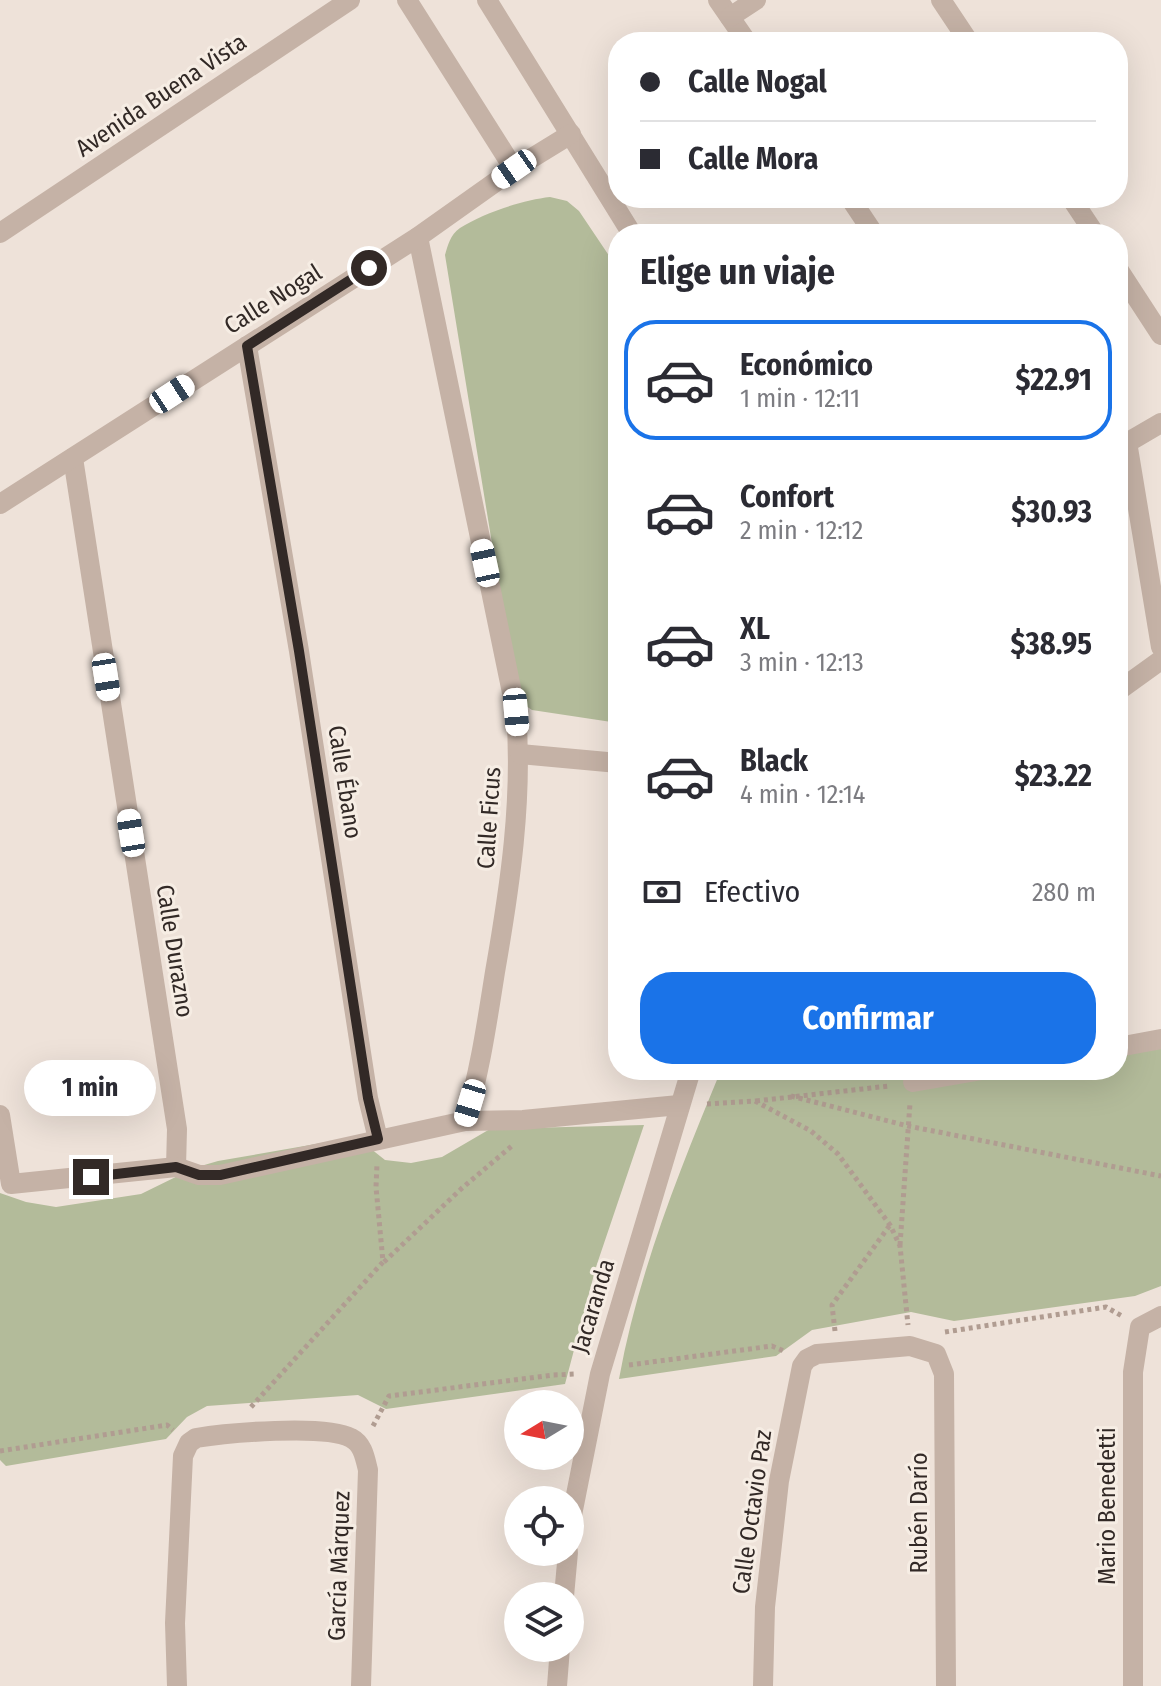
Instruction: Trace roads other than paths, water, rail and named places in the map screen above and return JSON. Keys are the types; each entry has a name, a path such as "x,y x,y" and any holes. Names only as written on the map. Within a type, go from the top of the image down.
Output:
{"street":[{"name":"Avenida Buena Vista","path":"0,233 350,0"},
{"path":"407,0 514,169"},
{"path":"487,0 608,195"},
{"path":"740,32 724,8 756,0"},
{"path":"941,0 962,32"},
{"name":"Calle Nogal","path":"0,504 418,237 514,169 571,134"},
{"name":"Calle Ficus","path":"418,237 516,712 520,754 509,887 476,1084 465,1121"},
{"path":"1128,284 1161,335"},
{"name":"Calle Ébano","path":"247,346 299,651 368,1098 378,1139"},
{"path":"1128,442 1161,423"},
{"name":"Calle Durazno","path":"73,458 177,1129 176,1167"},
{"path":"1128,472 1161,647"},
{"path":"1128,684 1161,660"},
{"path":"520,754 608,762"},
{"path":"1128,1045 1161,1039"},
{"name":"Jacaranda","path":"578,1486 600,1374 688,1080"},
{"path":"0,1115 11,1184 176,1167 199,1175 220,1175 465,1121 679,1105"},
{"name":"Mario Benedetti","path":"1133,1686 1133,1372 1140,1327 1161,1316"},
{"name":"Calle Octavio Paz","path":"763,1686 765,1607 779,1481 799,1374 820,1355 924,1349"},
{"name":"Rubén Darío","path":"924,1349 944,1374 946,1686"},
{"name":"García Márquez","path":"177,1686 175,1623 180,1478 183,1456 189,1443 196,1438 227,1434 331,1432 352,1438 362,1448 368,1470 361,1686"},
{"path":"557,1686 559,1662"}]}
